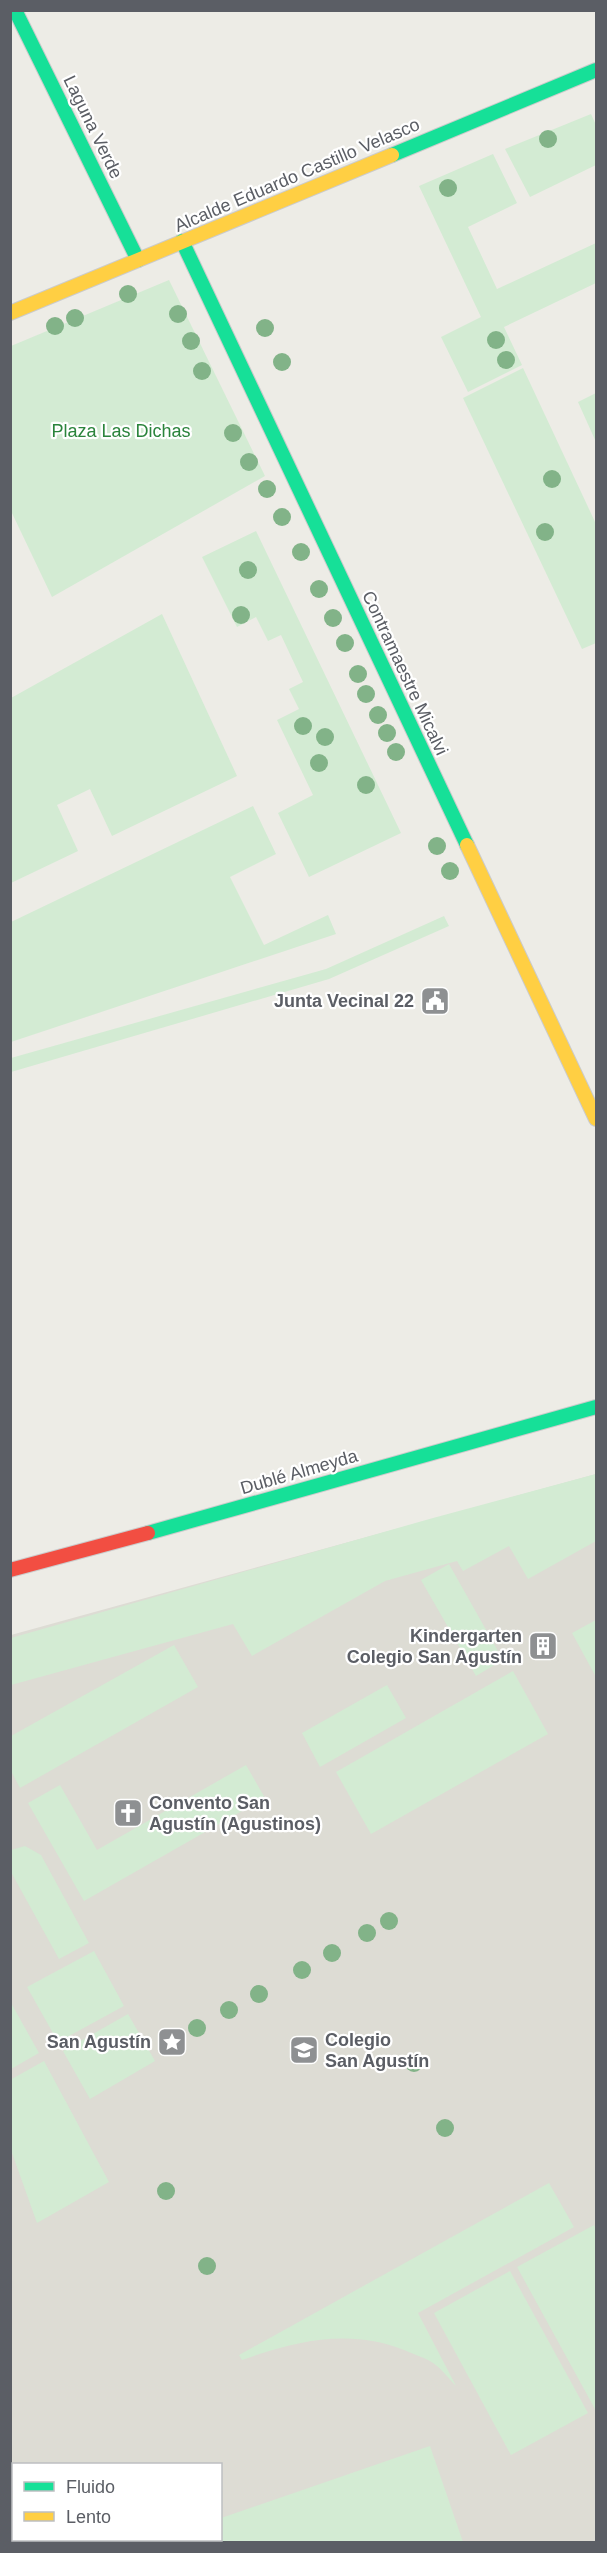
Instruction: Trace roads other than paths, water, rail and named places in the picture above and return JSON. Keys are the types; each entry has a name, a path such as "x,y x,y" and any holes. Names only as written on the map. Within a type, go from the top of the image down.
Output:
{"street":[{"name":"Laguna Verde","path":"15,10 138,260"},
{"name":"Alcalde Eduardo Castillo Velasco","path":"10,313 597,70"},
{"name":"Contramaestre Micalvi","path":"182,242 597,1119"},
{"name":"Dublé Almeyda","path":"10,1570 597,1407"}],"place":[{"name":"Junta Vecinal 22","path":"435,1001"},
{"name":"Kindergarten Colegio San Agustín","path":"543,1646"},
{"name":"Convento San Agustín (Agustinos)","path":"128,1813"},
{"name":"San Agustín","path":"172,2042"},
{"name":"Colegio San Agustín","path":"304,2050"}],"park label":[{"name":"Plaza Las Dichas","path":"121,431"}]}
